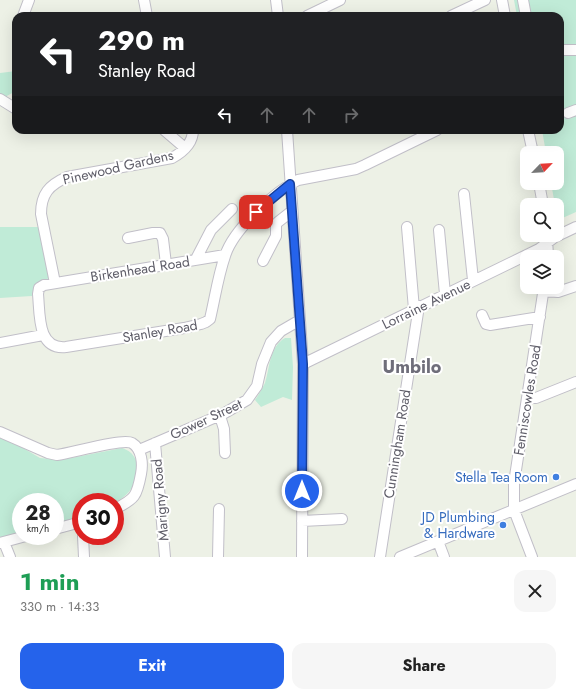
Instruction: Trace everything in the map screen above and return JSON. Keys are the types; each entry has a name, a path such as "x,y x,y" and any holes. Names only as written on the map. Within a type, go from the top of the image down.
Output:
{"street":[{"path":"24,12 29,0"},
{"path":"144,0 146,12"},
{"path":"276,0 278,12"},
{"path":"315,12 340,0"},
{"path":"460,12 485,0"},
{"path":"502,0 504,12"},
{"path":"523,0 525,12"},
{"path":"564,50 576,50"},
{"path":"0,99 12,106"},
{"path":"169,134 185,148"},
{"name":"Pinewood Gardens","path":"55,283 41,205 48,190 56,182 67,177 172,158 182,152 189,145 193,134"},
{"path":"287,134 303,364 302,557"},
{"path":"290,184 306,178 356,169 429,134"},
{"path":"529,134 531,146"},
{"name":"Stanley Road","path":"43,335 53,346 59,348 184,328 206,322 210,319 225,255 240,229 256,212 290,184"},
{"path":"464,194 473,280"},
{"path":"196,259 211,230 232,210"},
{"path":"264,261 276,236 276,224 292,211"},
{"name":"Cunningham Road","path":"380,557 416,308 407,227"},
{"name":"Lorraine Avenue","path":"564,232 576,227"},
{"path":"439,230 445,294"},
{"path":"128,238 160,233 163,239 166,264"},
{"name":"Lorraine Avenue","path":"303,364 473,280 540,249 544,242"},
{"name":"Birkenhead Road","path":"55,283 225,255"},
{"path":"0,343 43,335 38,294 39,288 44,285 55,283"},
{"path":"564,290 576,286"},
{"name":"Fenniscowles Road","path":"532,557 514,510 514,483 543,294"},
{"path":"482,315 486,324 490,326 540,317"},
{"name":"Gower Street","path":"139,450 220,416 237,407 250,397 257,386 262,364 270,342 281,331 300,320"},
{"path":"527,398 536,398 576,382"},
{"path":"220,416 224,429 225,453"},
{"path":"0,432 48,453 57,455 124,442 131,443 139,450 142,466 137,492 134,497 124,504"},
{"name":"Marigny Road","path":"155,443 165,557"},
{"path":"400,557 576,484"},
{"path":"218,557 219,509"},
{"path":"302,521 342,519"},
{"path":"10,557 2,542 12,540"},
{"path":"438,541 444,557"},
{"path":"83,545 84,557"}],"green space":[{"path":"514,0 576,0 576,212 564,217 564,198 554,198 552,190 564,190 564,146 545,146 543,134 564,134 564,12 516,12"},
{"path":"12,72 12,93 5,97 0,95 0,73"},
{"path":"0,227 39,227 49,278 36,285 32,296 0,298"},
{"path":"285,338 291,338 293,367 292,400 283,397 261,407 255,400 265,383 273,352"},
{"path":"0,437 11,441 40,458 66,459 122,448 127,450 135,458 137,462 136,478 133,486 124,497 124,493 72,493 72,519 64,522 64,493 12,493 12,537 0,540"}],"place":[{"name":"Stella Tea Room","path":"556,477"},
{"name":"JD Plumbing & Hardware","path":"503,525"}],"district":[{"name":"Umbilo","path":"412,367"}],"route":[{"path":"256,212 290,184 303,364 302,491"}]}
